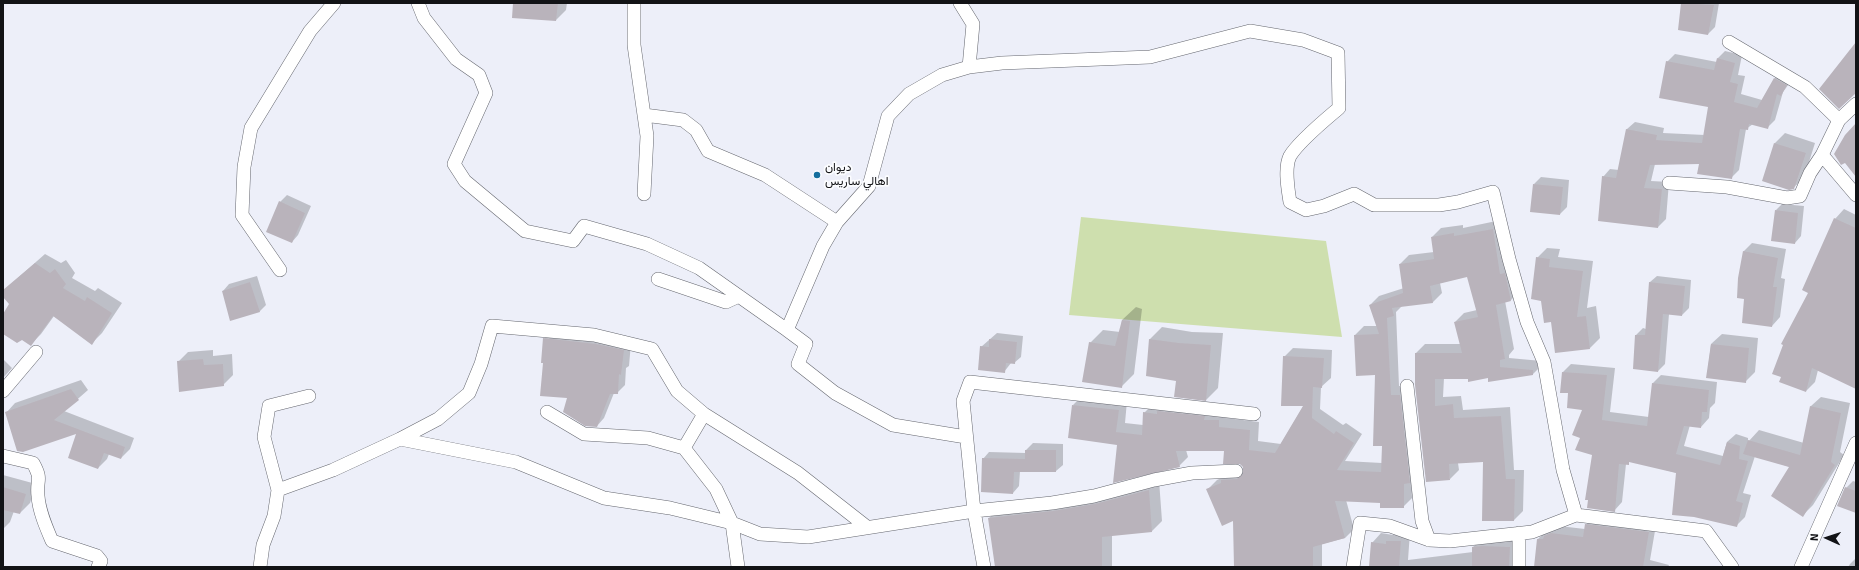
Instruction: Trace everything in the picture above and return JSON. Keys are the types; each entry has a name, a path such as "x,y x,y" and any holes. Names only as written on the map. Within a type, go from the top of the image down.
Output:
{"street":[{"path":"280,270 242,215 244,167 251,128 310,32 334,3"},
{"path":"418,3 424,18 456,59 479,75 486,93 454,164 465,181 525,231 572,241 584,226 647,244 699,268 806,344 798,364 835,393 893,424 966,437"},
{"path":"634,3 634,45 647,136 644,194"},
{"path":"960,3 973,24 969,67"},
{"path":"787,330 823,246 837,222 870,186 888,116 909,94 942,75 969,67 1002,63 1150,57 1250,31 1303,40 1338,53 1339,108 1316,128 1290,157 1286,181 1290,202 1306,210 1324,206 1354,194 1374,205 1439,205 1458,202 1494,192 1509,259 1527,322 1544,362 1563,470 1576,516"},
{"path":"1729,42 1805,87 1839,120"},
{"path":"1669,183 1727,187 1787,198 1800,196 1810,173 1822,155 1839,120 1856,104"},
{"path":"644,115 683,120 696,130 708,151 765,175 837,222"},
{"path":"1822,155 1856,195"},
{"path":"658,279 726,302 740,296"},
{"path":"278,490 333,470 400,439 438,419 469,393 481,364 492,326 594,335 652,349 677,391 704,414 798,473 866,527"},
{"path":"3,391 36,352"},
{"path":"984,567 974,511 963,401 970,382 1254,414"},
{"path":"1407,386 1422,521 1429,540"},
{"path":"260,567 263,545 274,516 278,490 264,437 269,406 309,396"},
{"path":"547,412 584,434 648,438 684,448 716,489 732,523 738,567"},
{"path":"684,448 704,414"},
{"path":"400,439 516,462 604,498 670,508 732,523 760,534 808,537 974,511 1052,503 1094,496 1154,480 1192,473 1236,471"},
{"path":"1801,567 1856,443"},
{"path":"3,456 32,463 40,476 37,495 42,516 52,541 97,556 101,561 98,567"},
{"path":"1353,567 1360,523 1390,526 1429,540 1450,541 1532,532 1576,516 1706,531 1732,567"},
{"path":"1519,533 1519,567"}],"green space":[{"path":"1081,217 1326,241 1342,337 1069,315"}],"building":[{"path":"513,3 558,3 556,21 512,18"},
{"path":"1681,3 1714,5 1708,35 1678,30"},
{"path":"1856,42 1856,93 1839,109 1819,89"},
{"path":"1717,58 1735,63 1730,82 1738,84 1734,102 1757,108 1774,78 1787,85 1781,96 1777,94 1768,129 1749,124 1748,130 1740,129 1732,179 1697,174 1699,164 1650,165 1644,188 1662,189 1658,228 1598,221 1602,176 1616,178 1626,129 1657,135 1656,140 1702,143 1708,107 1659,98 1666,61 1714,70"},
{"path":"1856,123 1856,177 1845,163 1841,165 1834,154 1845,135"},
{"path":"1774,143 1806,153 1794,189 1789,190 1762,181"},
{"path":"1533,184 1563,187 1560,215 1530,212"},
{"path":"279,201 305,213 292,243 266,232"},
{"path":"1775,210 1798,213 1795,244 1771,241"},
{"path":"1834,218 1856,228 1856,389 1812,368 1806,392 1779,382 1781,377 1772,374 1783,345 1781,344 1808,293 1802,290"},
{"path":"1493,229 1500,274 1505,273 1511,301 1496,305 1505,359 1500,360 1500,367 1533,370 1533,375 1488,382 1488,378 1468,382 1468,379 1435,379 1435,406 1453,404 1454,418 1501,416 1506,479 1515,479 1514,521 1482,521 1483,462 1449,464 1450,480 1426,482 1415,385 1415,353 1462,353 1454,322 1478,317 1467,277 1430,286 1433,303 1392,308 1394,316 1387,318 1391,395 1400,395 1410,483 1404,484 1404,508 1380,508 1380,503 1335,501 1345,538 1313,547 1313,567 1234,567 1233,521 1222,526 1206,489 1221,483 1221,480 1237,479 1243,474 1243,467 1240,464 1223,464 1224,451 1176,451 1180,467 1113,483 1117,445 1068,438 1072,405 1119,410 1116,432 1142,435 1143,412 1157,414 1157,411 1205,416 1204,420 1219,420 1219,427 1250,430 1249,450 1275,453 1303,406 1281,406 1283,356 1324,358 1322,388 1313,387 1312,418 1334,434 1336,431 1354,443 1337,470 1381,472 1382,446 1373,446 1375,375 1356,376 1354,335 1379,334 1369,305 1403,293 1399,264 1434,259 1431,237 1454,233 1454,236"},
{"path":"1743,251 1778,258 1773,287 1777,287 1772,327 1742,323 1744,299 1737,298 1738,278"},
{"path":"1536,257 1550,259 1549,267 1583,271 1577,317 1586,316 1590,349 1555,353 1551,322 1544,323 1541,301 1531,299"},
{"path":"35,263 50,273 55,269 66,284 63,288 85,301 87,297 112,313 92,345 53,316 31,346 22,340 17,343 3,334 3,314 9,304 3,297 3,290"},
{"path":"250,282 260,312 230,321 222,291"},
{"path":"1649,282 1685,286 1682,316 1663,314 1658,372 1633,369 1635,335 1645,335"},
{"path":"1122,320 1130,321 1122,388 1082,382 1089,342 1115,346"},
{"path":"543,338 596,344 624,350 621,375 619,374 618,394 610,394 597,427 585,426 563,412 567,398 540,396 543,363 541,363"},
{"path":"989,339 1017,342 1015,364 1006,363 1005,373 978,370 980,346 989,347"},
{"path":"1149,339 1211,345 1206,401 1174,397 1176,381 1146,376"},
{"path":"1711,344 1749,348 1746,383 1706,378"},
{"path":"203,359 204,365 223,364 224,386 179,392 177,361"},
{"path":"1562,372 1607,375 1602,420 1647,426 1652,383 1709,390 1707,412 1702,412 1701,428 1684,426 1676,454 1720,465 1727,442 1740,446 1739,459 1748,461 1736,501 1743,503 1737,527 1694,517 1672,515 1676,473 1629,462 1629,465 1619,464 1615,512 1587,508 1588,500 1585,500 1592,455 1575,450 1580,438 1572,435 1582,410 1567,408 1568,393 1560,393"},
{"path":"71,389 79,400 54,420 125,447 121,459 104,453 98,469 68,458 76,434 23,452 17,451 5,412"},
{"path":"1810,406 1841,413 1831,462 1835,465 1803,517 1771,496 1789,467 1743,454 1748,440 1800,455"},
{"path":"1025,450 1056,450 1056,472 1014,472 1013,494 981,492 982,458 1025,459"},
{"path":"3,487 26,494 20,514 3,510"},
{"path":"1845,487 1856,491 1856,513 1837,506"},
{"path":"1149,490 1152,532 1102,537 1102,567 995,567 988,518 1053,511 1095,504"},
{"path":"1585,524 1649,532 1643,567 1534,567 1537,539 1543,539 1544,536 1551,533 1583,537"},
{"path":"1386,541 1401,541 1399,567 1369,567 1371,542 1386,544"},
{"path":"1472,547 1510,547 1509,567 1472,567"}],"place":[{"name":"ديوان اهالي ساريس","path":"817,175"}]}
